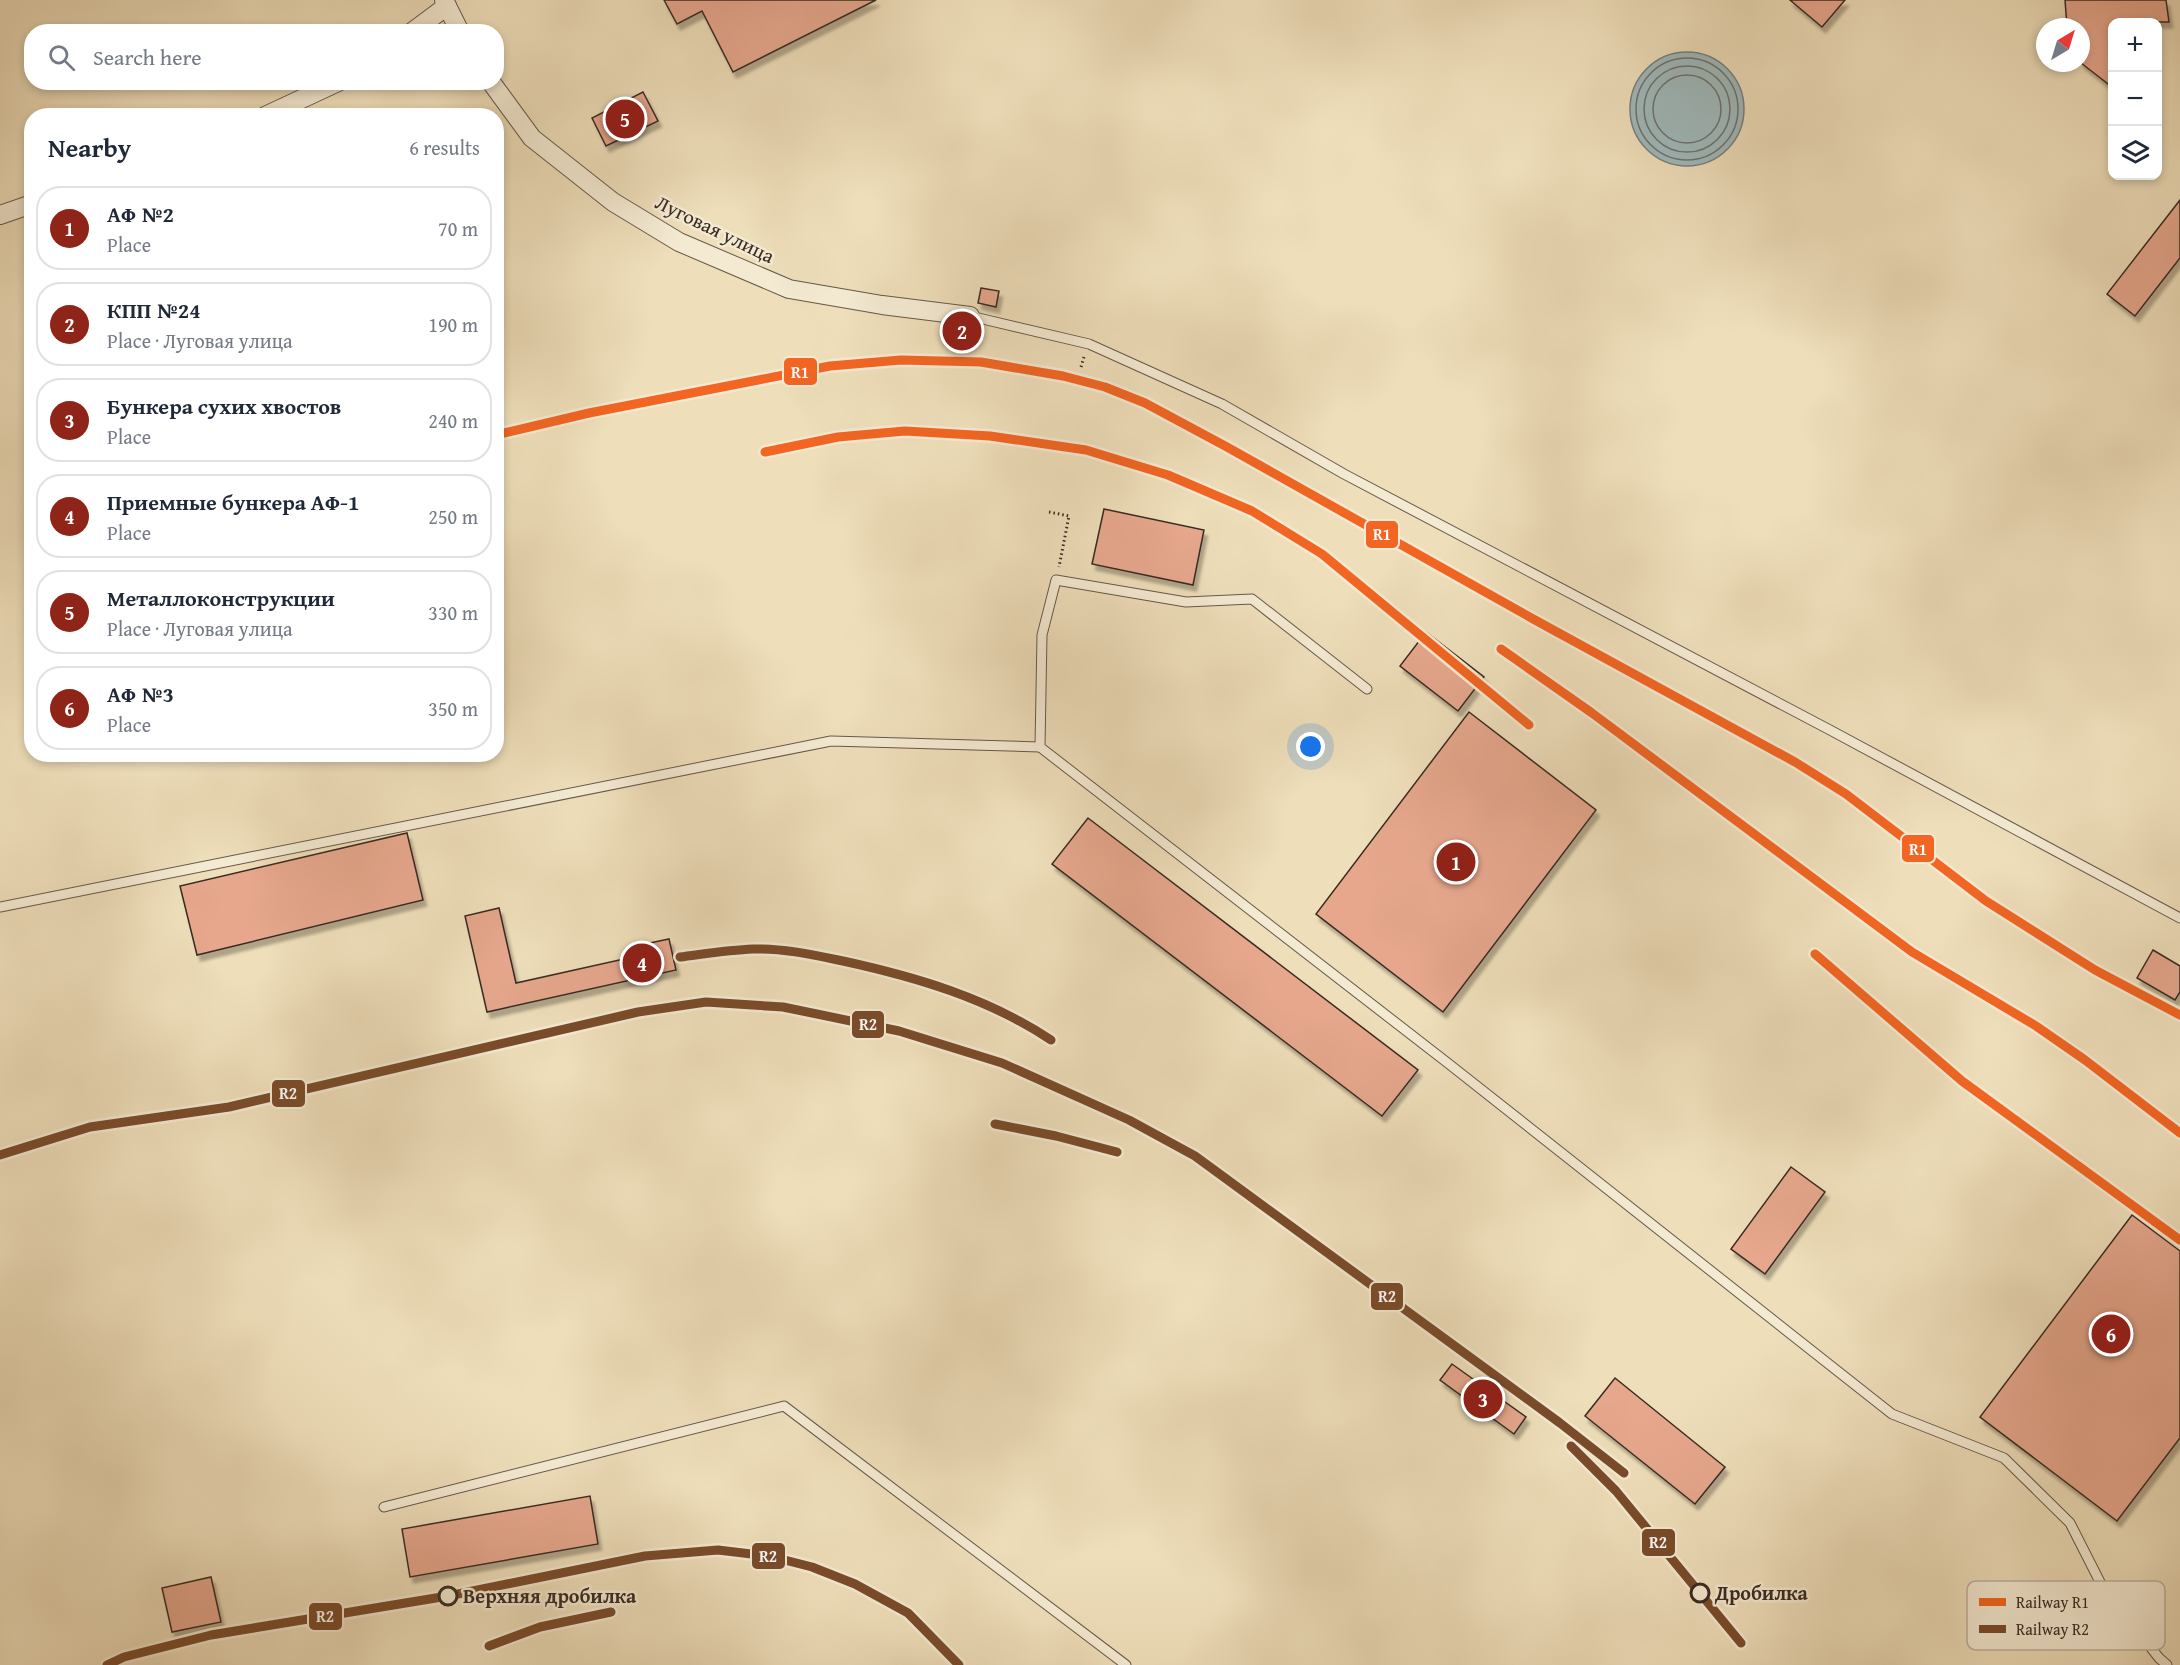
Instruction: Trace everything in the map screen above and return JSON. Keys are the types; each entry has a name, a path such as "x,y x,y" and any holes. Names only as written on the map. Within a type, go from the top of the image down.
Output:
{"street":[{"path":"421,24 446,3 456,24"},
{"path":"282,108 321,90"},
{"name":"Луговая улица","path":"497,90 532,138 613,202 679,242 789,289 882,305 970,316"},
{"path":"0,215 24,207"}],"lane":[{"path":"970,316 1089,344 1222,404 1344,474 1830,730 2180,918"},
{"path":"1040,747 1041,635 1056,580 1186,602 1252,599 1367,689"},
{"path":"0,907 831,741 1040,747 1468,1078 1893,1414 2004,1458 2070,1523 2099,1581"},
{"path":"384,1507 784,1406 1126,1665"},
{"path":"2153,1650 2167,1665"}],"path":[{"path":"1048,512 1069,516 1056,580"}],"water":[{"path":"1687,52 1709,57 1727,69 1739,87 1744,109 1739,131 1727,149 1709,161 1687,166 1665,161 1647,149 1635,131 1630,109 1635,87 1647,69 1665,57"}],"building":[{"path":"664,0 876,0 733,72 702,11 677,24"},
{"path":"1790,0 1845,0 1822,27"},
{"path":"2065,0 2166,0 2169,22 2162,22 2162,18 2108,18 2108,84 2090,70 2090,18 2066,18"},
{"path":"643,92 658,121 606,146 592,118"},
{"path":"2180,200 2180,258 2135,316 2107,294"},
{"path":"981,288 999,291 996,307 978,303"},
{"path":"1104,509 1204,530 1193,585 1092,564"},
{"path":"1426,632 1484,677 1458,711 1400,666"},
{"path":"1469,712 1596,810 1443,1012 1316,914"},
{"path":"1088,818 1418,1070 1382,1116 1052,864"},
{"path":"407,833 423,900 197,955 180,886"},
{"path":"499,908 516,983 642,955 640,945 669,939 676,970 487,1012 465,916"},
{"path":"2153,950 2180,966 2180,992 2175,1000 2137,978"},
{"path":"1791,1167 1825,1192 1765,1274 1731,1249"},
{"path":"2132,1215 2180,1251 2180,1438 2117,1521 1980,1417"},
{"path":"1452,1364 1526,1417 1514,1434 1440,1380"},
{"path":"1615,1378 1725,1467 1695,1504 1585,1416"},
{"path":"590,1496 598,1544 410,1577 402,1529"},
{"path":"211,1577 221,1622 172,1632 162,1588"}],"rail line":[{"name":"R1","path":"504,433 589,413 830,366 901,360 981,362 1063,376 1105,387 1145,403 1227,447 1535,620 1795,762 1846,794 1986,901 2095,970 2180,1015"},
{"name":"R1","path":"765,452 838,437 905,431 990,436 1086,450 1168,475 1252,511 1322,554 1529,725"},
{"name":"R1","path":"1501,649 1592,713 1912,952 2036,1026 2085,1060 2180,1133"},
{"name":"R2","path":"680,957 734,950 764,949 798,952 843,961 897,974 951,991 1002,1012 1051,1040"},
{"name":"R1","path":"1815,954 1962,1081 2180,1240"},
{"name":"R2","path":"0,1155 90,1127 229,1107 638,1012 706,1002 783,1007 899,1031 1002,1063 1129,1120 1195,1156 1560,1423 1624,1473"},
{"name":"R2","path":"995,1124 1056,1136 1117,1152"},
{"name":"R2","path":"1571,1446 1616,1491 1741,1643"},
{"name":"R2","path":"107,1665 124,1657 211,1635 448,1596 645,1556 718,1550 769,1556 812,1567 855,1584 908,1613 959,1665"},
{"name":"R2","path":"489,1646 540,1627 611,1612"}],"place":[{"name":"Металлоконструкции","path":"625,119"},
{"name":"КПП №24","path":"962,331"},
{"name":"АФ №2","path":"1456,862"},
{"name":"Приемные бункера АФ-1","path":"642,963"},
{"name":"АФ №3","path":"2111,1334"},
{"name":"Бункера сухих хвостов","path":"1483,1399"},
{"name":"Дробилка","path":"1700,1593"},
{"name":"Верхняя дробилка","path":"448,1596"}]}
